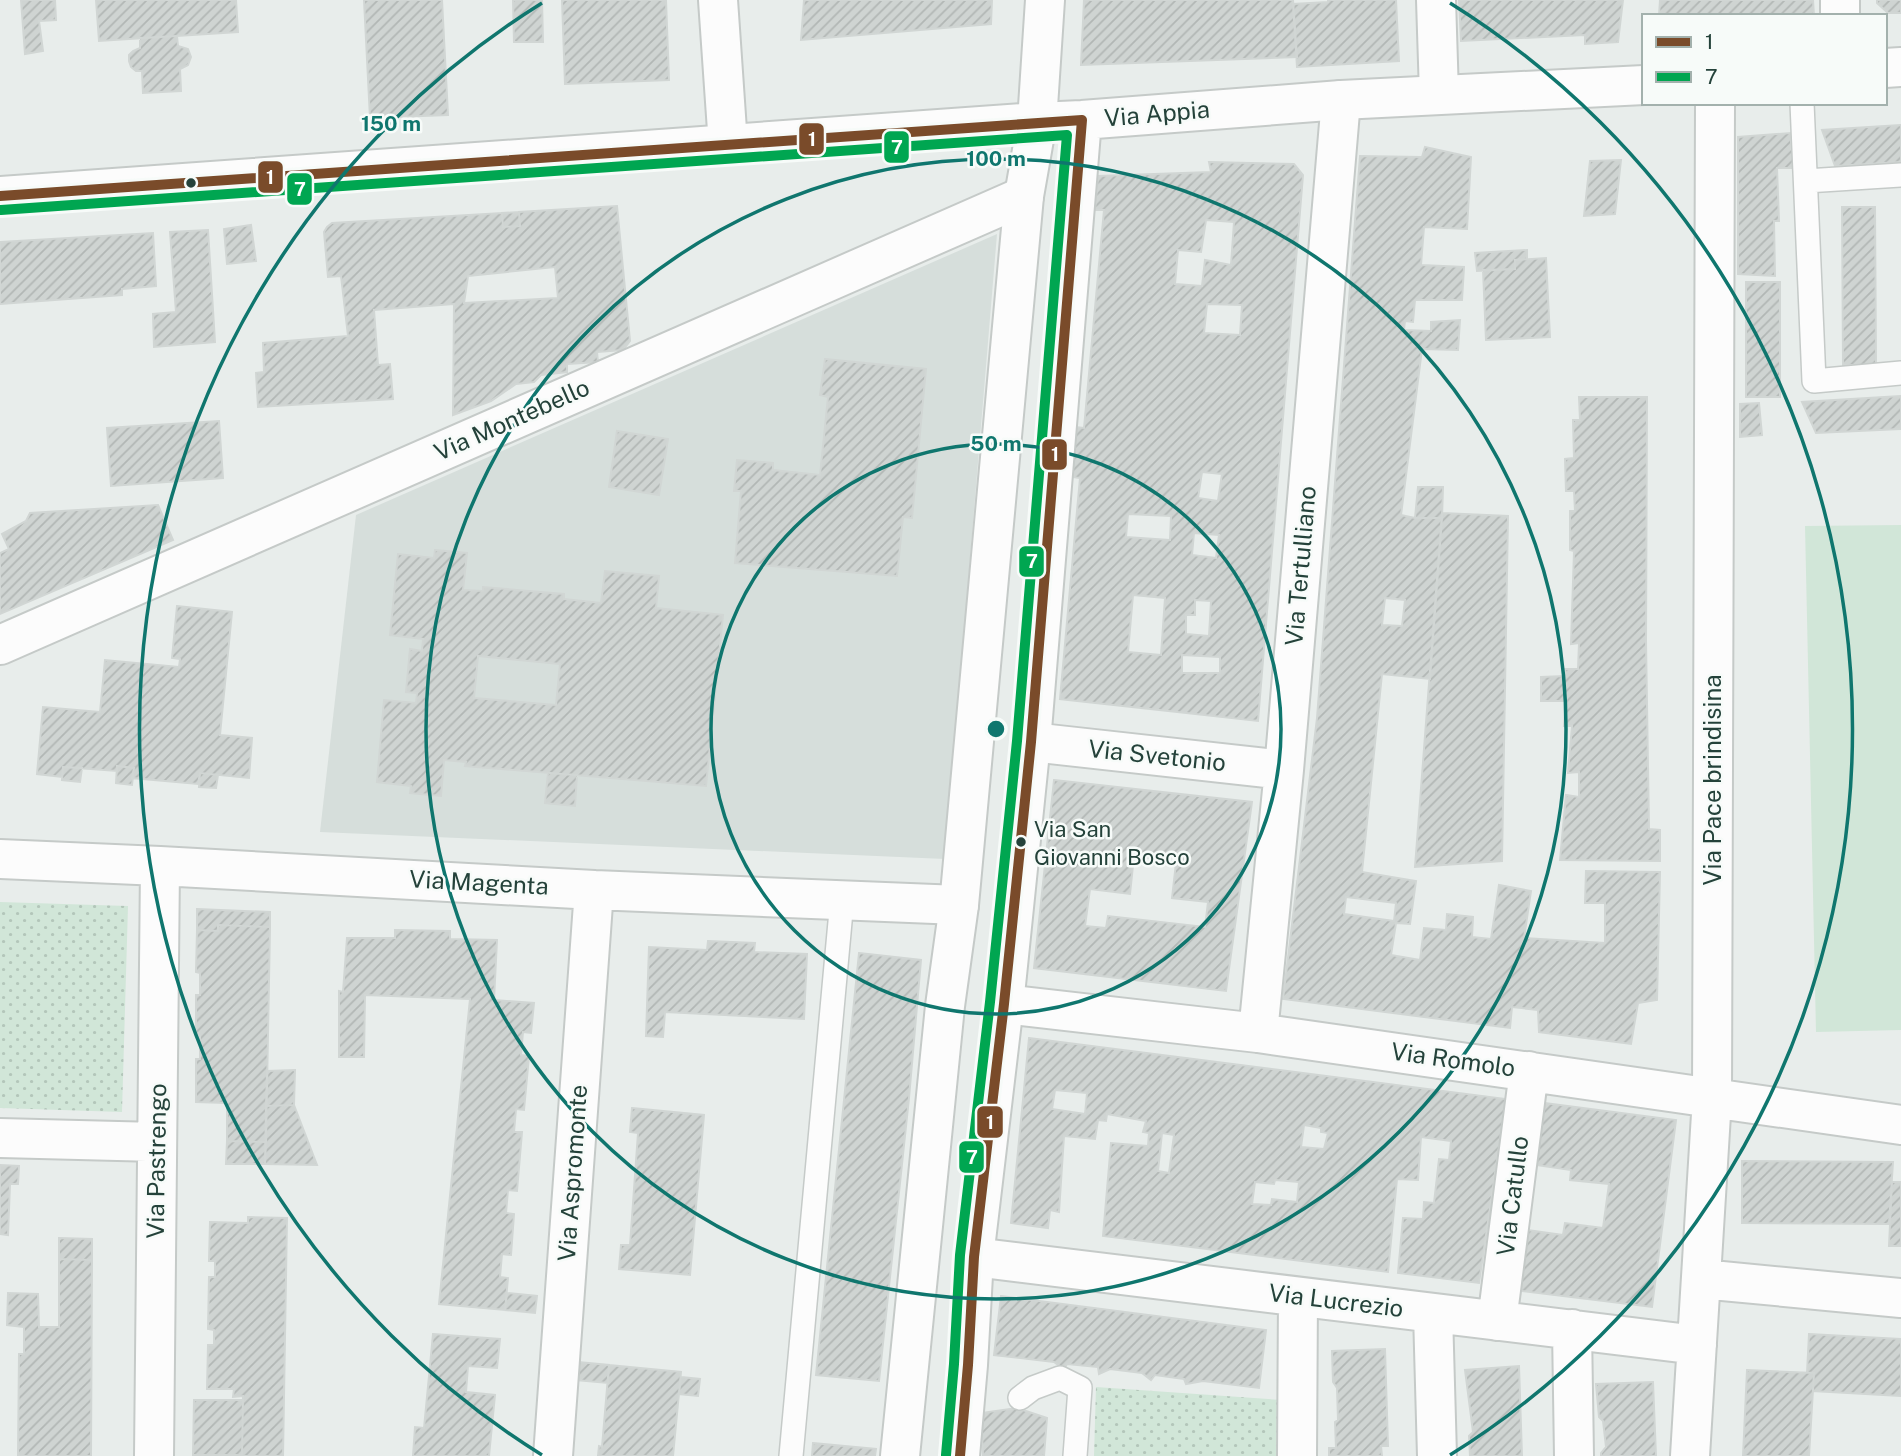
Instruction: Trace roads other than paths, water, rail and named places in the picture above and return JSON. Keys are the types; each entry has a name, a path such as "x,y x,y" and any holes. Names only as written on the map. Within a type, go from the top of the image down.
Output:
{"street":[{"path":"718,0 728,145"},
{"path":"900,1456 945,1006 959,905 1024,196 1037,122 1045,0"},
{"path":"1436,0 1439,94"},
{"name":"Via Appia","path":"0,196 1341,100 1642,85"},
{"name":"Via Tertulliano","path":"1258,1033 1284,770 1341,100"},
{"name":"Via Pace brindisina","path":"1690,1456 1713,1098 1715,105"},
{"path":"960,1456 974,1257 1031,742 1082,120"},
{"name":"Via Montebello","path":"0,645 1024,196"},
{"name":"Via Svetonio","path":"1031,742 1284,770"},
{"name":"Via Magenta","path":"0,859 594,890 959,905"},
{"name":"Via Pastrengo","path":"154,1456 160,866"},
{"name":"Via Aspromonte","path":"553,1456 594,890"},
{"name":"Via Romolo","path":"1004,1004 1258,1033 1901,1125"},
{"name":"Via Catullo","path":"1497,1321 1529,1071"},
{"path":"0,1138 157,1142"},
{"name":"Via Lucrezio","path":"974,1257 1697,1345"},
{"path":"1701,1279 1901,1298"},
{"path":"1297,1297 1297,1456"},
{"path":"1433,1313 1437,1456"},
{"path":"1572,1329 1574,1456"}],"lane":[{"path":"1802,105 1814,381 1901,373"},
{"path":"1806,181 1901,175"},
{"path":"791,1456 842,900"},
{"path":"1020,1398 1032,1388 1060,1378 1080,1388 1075,1456"}],"place":[{"name":"Via San Giovanni Bosco","path":"1021,842"}]}
